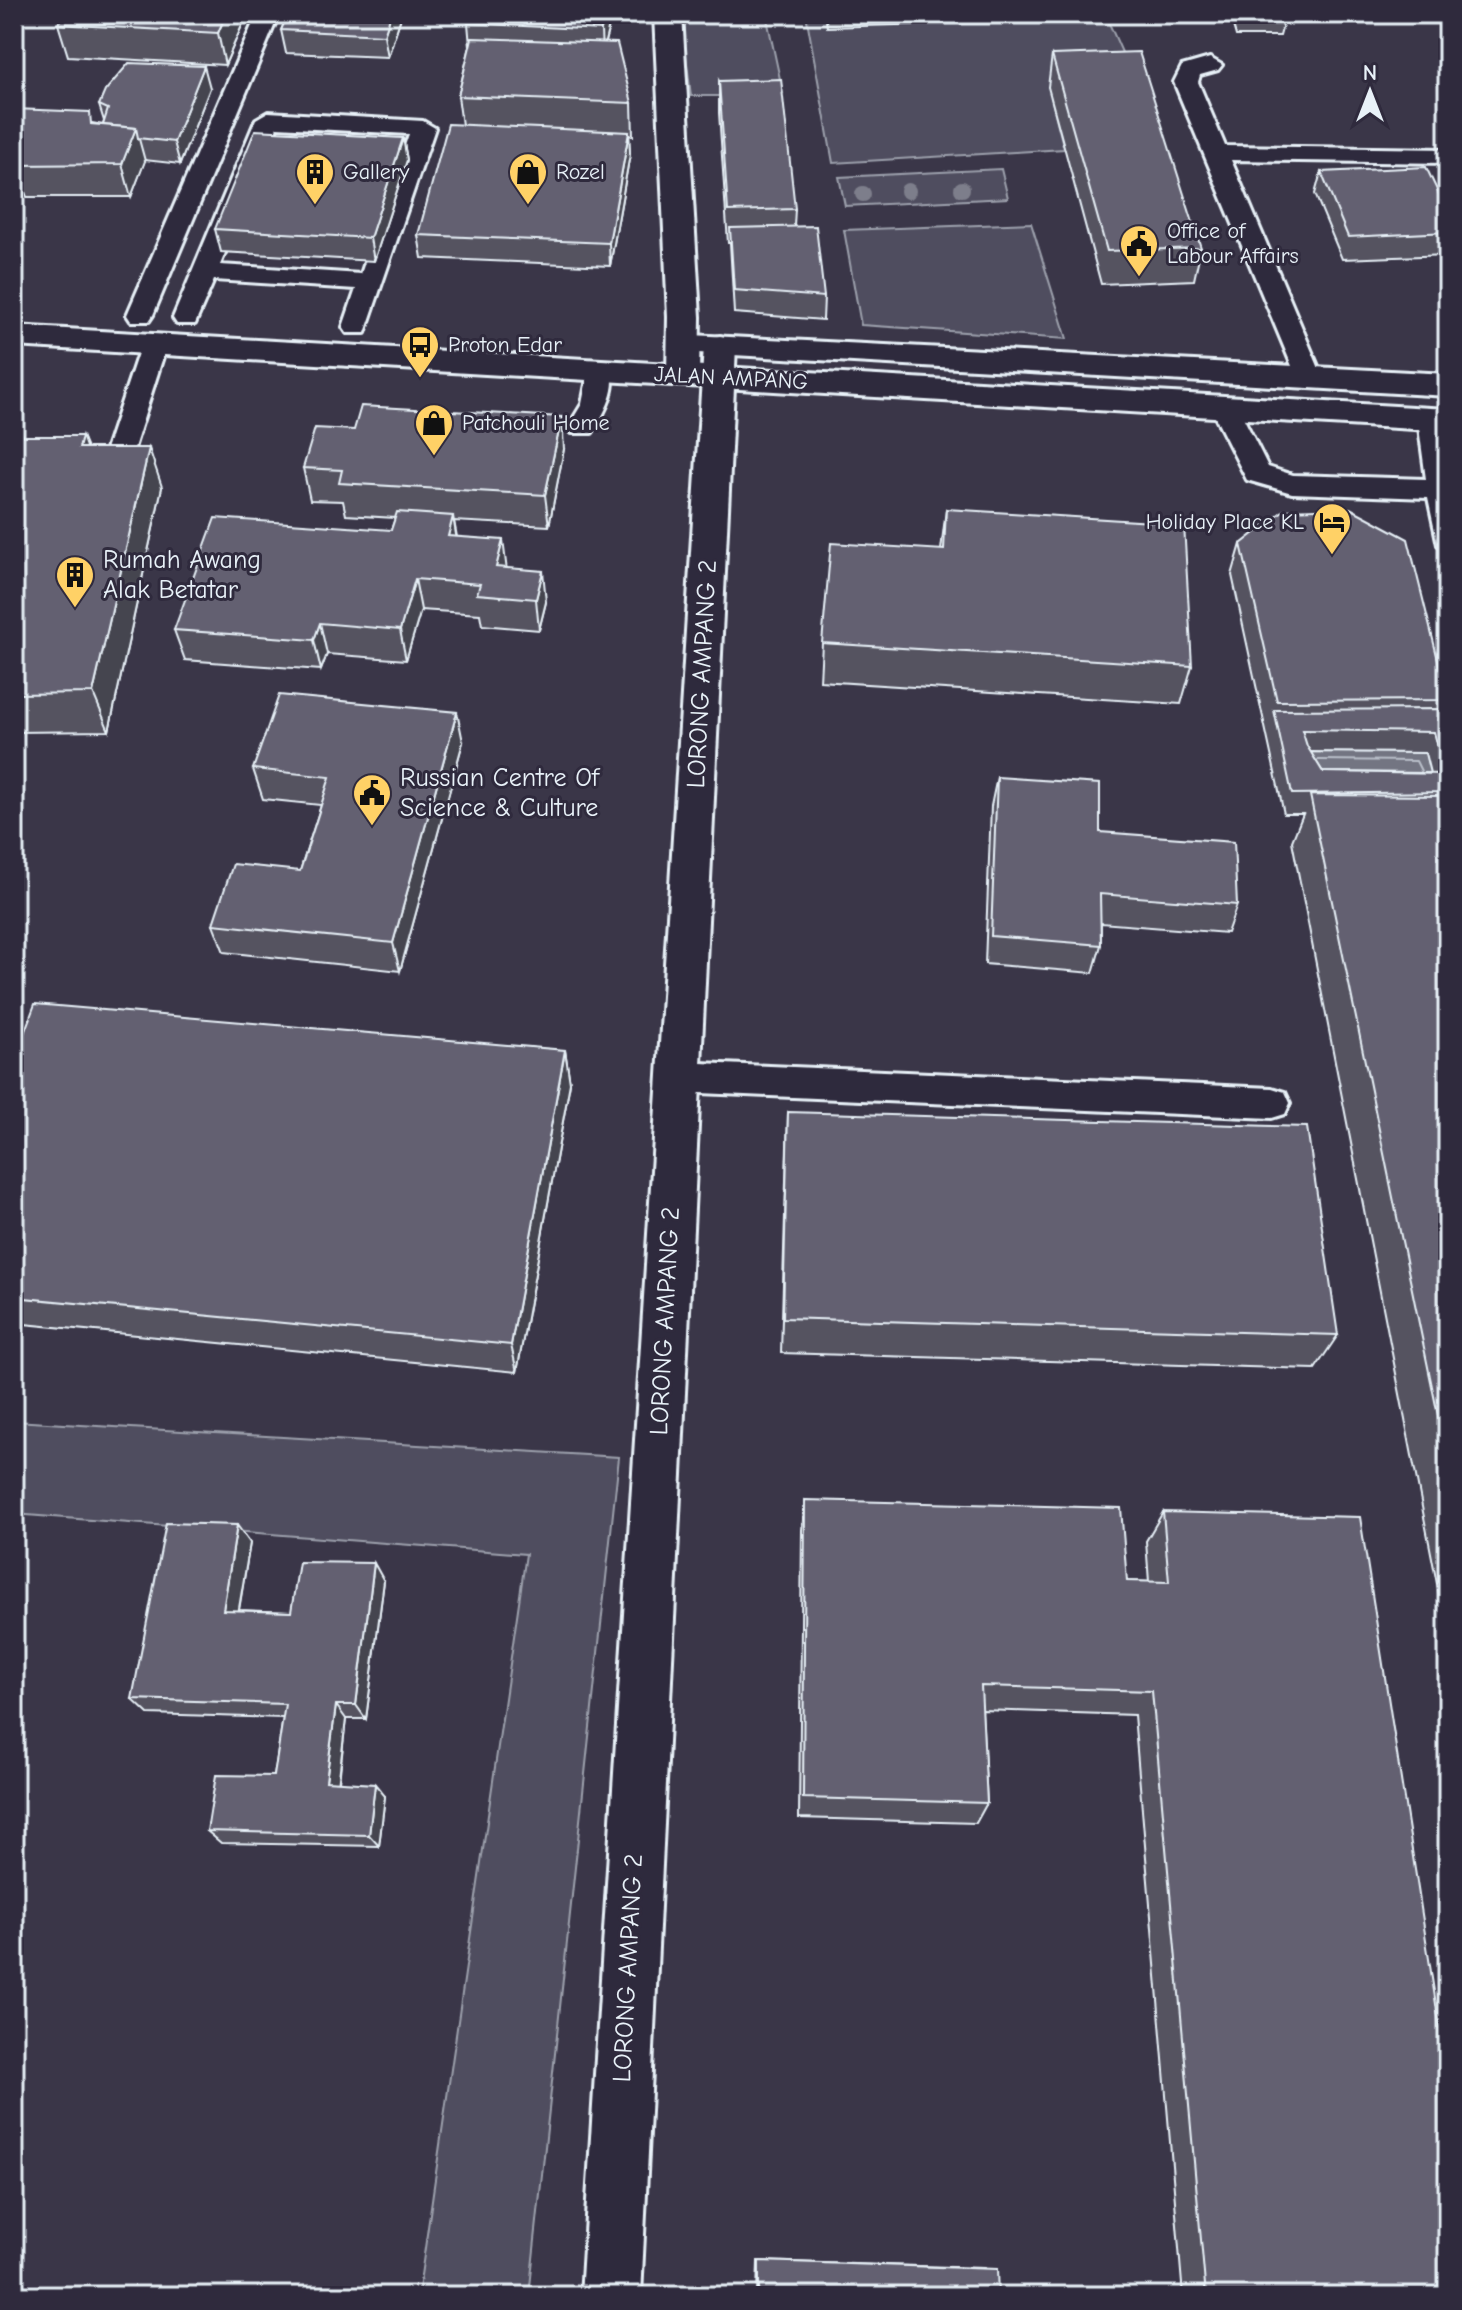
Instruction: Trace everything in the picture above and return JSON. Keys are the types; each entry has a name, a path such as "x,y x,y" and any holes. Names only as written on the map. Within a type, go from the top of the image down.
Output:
{"main road":[{"name":"LORONG AMPANG 2","path":"611,2296 678,1077 680,355 668,14"},
{"name":"JALAN AMPANG","path":"14,308 356,327 1224,407 1440,420"},
{"name":"JALAN AMPANG","path":"14,336 599,370 680,355 1448,385"}],"lane":[{"path":"140,315 268,14"},
{"path":"1210,65 1190,71 1186,82 1310,378"},
{"path":"186,318 268,119 423,128 356,327"},
{"path":"1216,153 1448,156"},
{"path":"205,272 371,282"},
{"path":"113,470 154,344"},
{"path":"582,427 596,404 599,370"},
{"path":"1224,407 1257,473 1292,484 1439,489"},
{"path":"1440,420 1439,489 1448,538"},
{"path":"678,1077 1272,1103"}],"shaded area":[{"path":"681,14 766,14 783,93 769,96 691,96"},
{"path":"806,14 1105,14 1140,93 1051,98 1064,149 833,163"},
{"path":"1001,169 1008,198 845,206 839,177"},
{"path":"1031,223 1067,339 861,325 844,230"},
{"path":"14,1421 619,1457 529,2296 418,2296 526,1554 14,1514"}],"water":[{"path":"1294,752 1425,753 1435,794 1314,792"}],"building":[{"path":"63,14 226,14 218,33 58,24"},
{"path":"288,14 391,14 384,35 281,30"},
{"path":"471,14 605,14 601,30 468,23"},
{"path":"472,38 617,43 632,103 458,96"},
{"path":"1139,52 1201,248 1107,251 1052,55"},
{"path":"129,63 204,66 174,142 138,138 136,128 103,125 108,109 99,105 105,91"},
{"path":"781,79 795,209 728,211 719,81"},
{"path":"14,109 90,112 91,124 136,128 122,164 16,165 25,143 14,148"},
{"name":"Rozel","path":"448,124 629,132 609,243 418,235"},
{"name":"Gallery","path":"255,130 403,138 370,238 215,229"},
{"path":"1426,167 1448,213 1448,232 1348,237 1321,172"},
{"path":"816,226 824,297 734,290 730,228"},
{"path":"361,406 562,417 545,495 339,483 342,470 303,468 315,428 354,430"},
{"name":"Rumah Awang Alak Betatar","path":"14,436 82,436 79,448 149,448 93,693 14,694"},
{"path":"1350,508 1408,539 1448,700 1277,701 1241,544 1284,510"},
{"path":"946,509 1184,524 1192,666 822,643 831,543 944,550"},
{"path":"397,512 453,516 448,536 503,540 496,567 543,571 536,599 477,594 480,584 415,579 400,630 320,623 314,640 174,630 215,518 391,530"},
{"path":"279,695 457,712 393,943 213,924 233,864 300,871 330,777 253,769"},
{"path":"1444,709 1448,722 1448,792 1292,794 1274,710","holes":["1302,730 1434,732 1445,774 1323,772 1307,746"]},
{"path":"997,777 1100,784 1100,832 1234,842 1237,905 1100,894 1101,945 991,936"},
{"path":"1310,795 1448,796 1448,1464"},
{"path":"35,1004 565,1050 511,1345 14,1297 14,1060"},
{"path":"788,1112 1307,1127 1338,1335 783,1318"},
{"path":"805,1500 1121,1508 1127,1581 1169,1582 1163,1512 1360,1517 1448,2081 1448,2296 1206,2296 1152,1691 981,1686 987,1803 803,1798"},
{"path":"166,1523 237,1525 223,1610 291,1612 299,1562 374,1563 356,1705 336,1705 326,1781 375,1784 369,1835 207,1831 216,1775 274,1776 285,1704 132,1699"},
{"path":"759,2261 997,2269 998,2296 759,2296"}],"place":[{"name":"Gallery","path":"315,206"},
{"name":"Rozel","path":"528,206"},
{"name":"Office of Labour Affairs","path":"1139,278"},
{"name":"Proton Edar","path":"420,379"},
{"name":"Patchouli Home","path":"434,457"},
{"name":"Holiday Place KL","path":"1332,556"},
{"name":"Rumah Awang Alak Betatar","path":"75,609"},
{"name":"Russian Centre Of Science & Culture","path":"372,827"}]}
